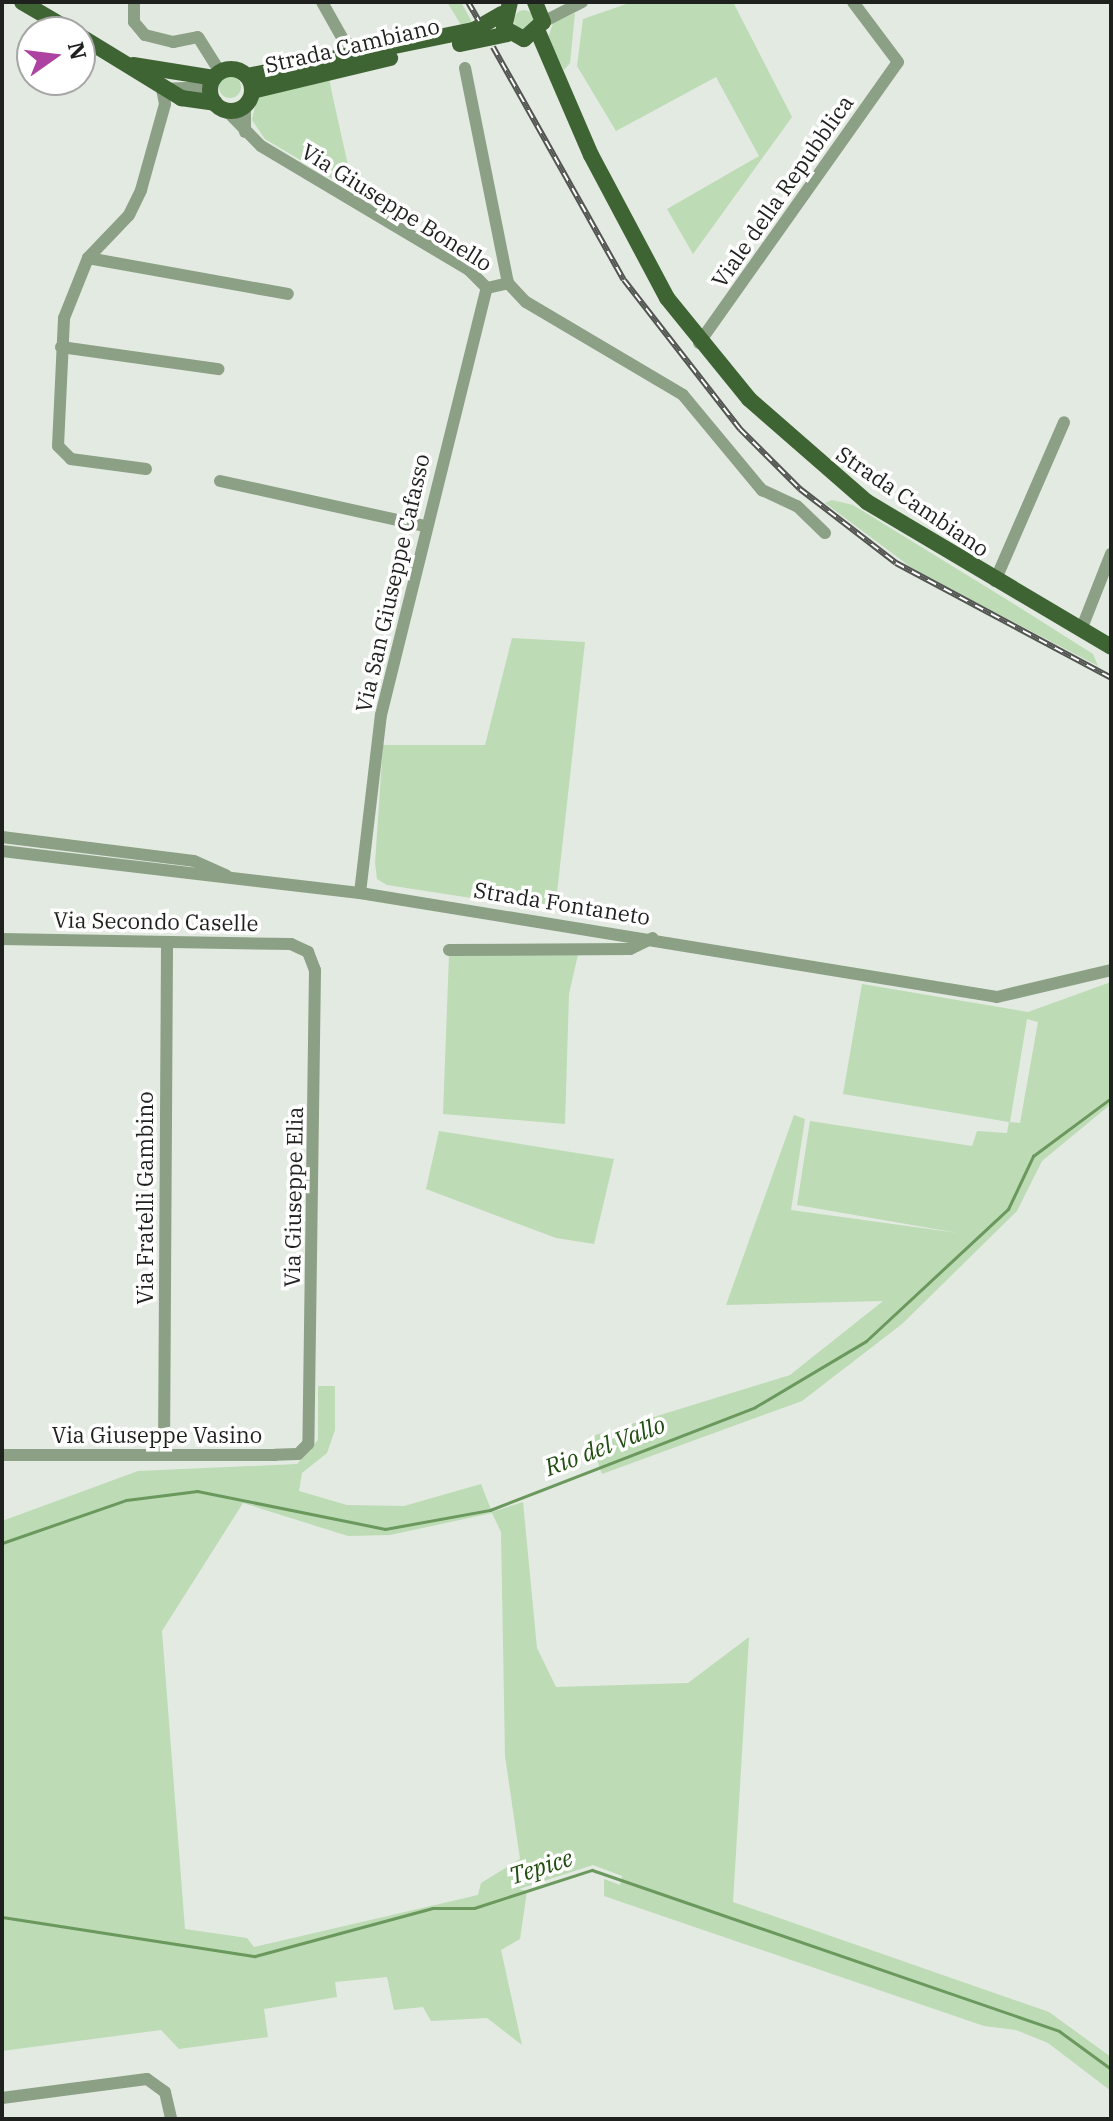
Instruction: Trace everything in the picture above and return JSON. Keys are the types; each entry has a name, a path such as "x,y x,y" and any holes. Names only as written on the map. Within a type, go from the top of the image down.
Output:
{"main road":[{"path":"22,2 46,16"},
{"path":"505,6 532,23"},
{"name":"Strada Cambiano","path":"248,90 327,59 474,30 505,6"},
{"name":"Strada Cambiano","path":"248,90 532,23 609,190 699,343 815,462 995,581 1111,647"},
{"path":"96,45 162,89 248,90"},
{"path":"124,62 217,90 248,90"}],"street":[{"name":"Via Giuseppe Bonello","path":"134,2 134,22 145,35 173,42 198,37 217,90 245,132 487,288 508,283 526,302 683,395 762,490 797,506 825,533"},
{"path":"322,2 344,41 362,52"},
{"path":"532,23 582,2"},
{"name":"Viale della Repubblica","path":"699,343 898,62 853,2"},
{"path":"327,59 344,41"},
{"path":"465,68 508,283"},
{"path":"146,469 71,459 58,446 61,347 73,285 88,258 129,215 141,190 165,104 162,89"},
{"path":"245,132 248,90"},
{"path":"88,258 288,294"},
{"name":"Via San Giuseppe Cafasso","path":"360,893 381,715 424,526 487,288"},
{"path":"61,347 218,369"},
{"path":"995,581 1064,422"},
{"path":"220,481 424,526"},
{"path":"1081,630 1111,554"},
{"path":"2,837 194,861 236,880"},
{"name":"Strada Fontaneto","path":"2,851 360,893 653,938 997,997 1111,970"},
{"path":"449,950 630,949 653,938"},
{"name":"Via Secondo Caselle","path":"2,939 291,944 308,952"},
{"name":"Via Fratelli Gambino","path":"164,1454 167,942"},
{"name":"Via Giuseppe Elia","path":"308,952 315,970 308,1444"},
{"name":"Via Giuseppe Vasino","path":"2,1455 298,1454 308,1444"},
{"path":"2,2098 147,2079 165,2092 171,2119"}],"green space":[{"path":"447,2 461,2 474,26 461,25"},
{"path":"632,2 733,2 792,117 693,254 667,209 759,156 716,77 616,131 577,66 583,19"},
{"path":"524,10 531,13 534,20 531,27 524,30 517,27 514,20 517,13"},
{"path":"575,13 570,63 564,70 548,38 553,23"},
{"path":"230,76 241,87 230,98 219,87"},
{"path":"329,78 354,192 265,139 252,120 257,97"},
{"path":"832,500 853,505 1014,604 1093,654 1098,666 916,571 825,503"},
{"path":"512,638 585,642 555,911 387,885 377,879 375,863 383,745 485,745"},
{"path":"579,950 569,994 565,1124 443,1114 449,955"},
{"path":"1111,982 1111,1104 1042,1161 1017,1211 902,1324 802,1401 602,1474 589,1437 790,1375 883,1301 726,1305 794,1115 805,1119 791,1210 958,1233 797,1205 810,1121 972,1146 977,1131 1007,1133 1009,1122 843,1094 862,984 1028,1012","holes":["1027,1019 1038,1022 1020,1123 1010,1122"]},
{"path":"439,1131 614,1159 594,1244 556,1238 426,1189"},
{"path":"318,1386 335,1386 335,1430 327,1453 302,1473 299,1491 347,1505 404,1506 481,1484 492,1512 523,1502 537,1648 556,1687 688,1683 749,1637 733,1902 1049,2012 1111,2057 1111,2091 1048,2043 1016,2030 984,2026 604,1896 604,1879 620,1885 622,1876 593,1865 519,1889 527,1891 520,1939 501,1950 522,2045 487,2018 431,2021 423,2007 394,2010 387,1977 335,1982 337,1997 264,2009 268,2037 179,2049 161,2030 2,2051 2,1521 138,1471 297,1464 318,1440","holes":["243,1503 348,1536 390,1535 492,1513 501,1532 505,1756 520,1859 481,1883 478,1895 254,1947 247,1938 185,1929 162,1631"]}],"waterway":[{"name":"Rio del Vallo","path":"2,1543 126,1500 197,1491 385,1529 490,1510 755,1407 866,1341 1008,1209 1033,1156 1111,1098"},
{"name":"Tepice","path":"2,1917 255,1956 433,1908 474,1908 592,1870 1059,2031 1111,2069"}],"railway":[{"path":"468,2 479,21"},
{"path":"493,47 624,280 740,429 800,489 896,563 1111,678"}]}
